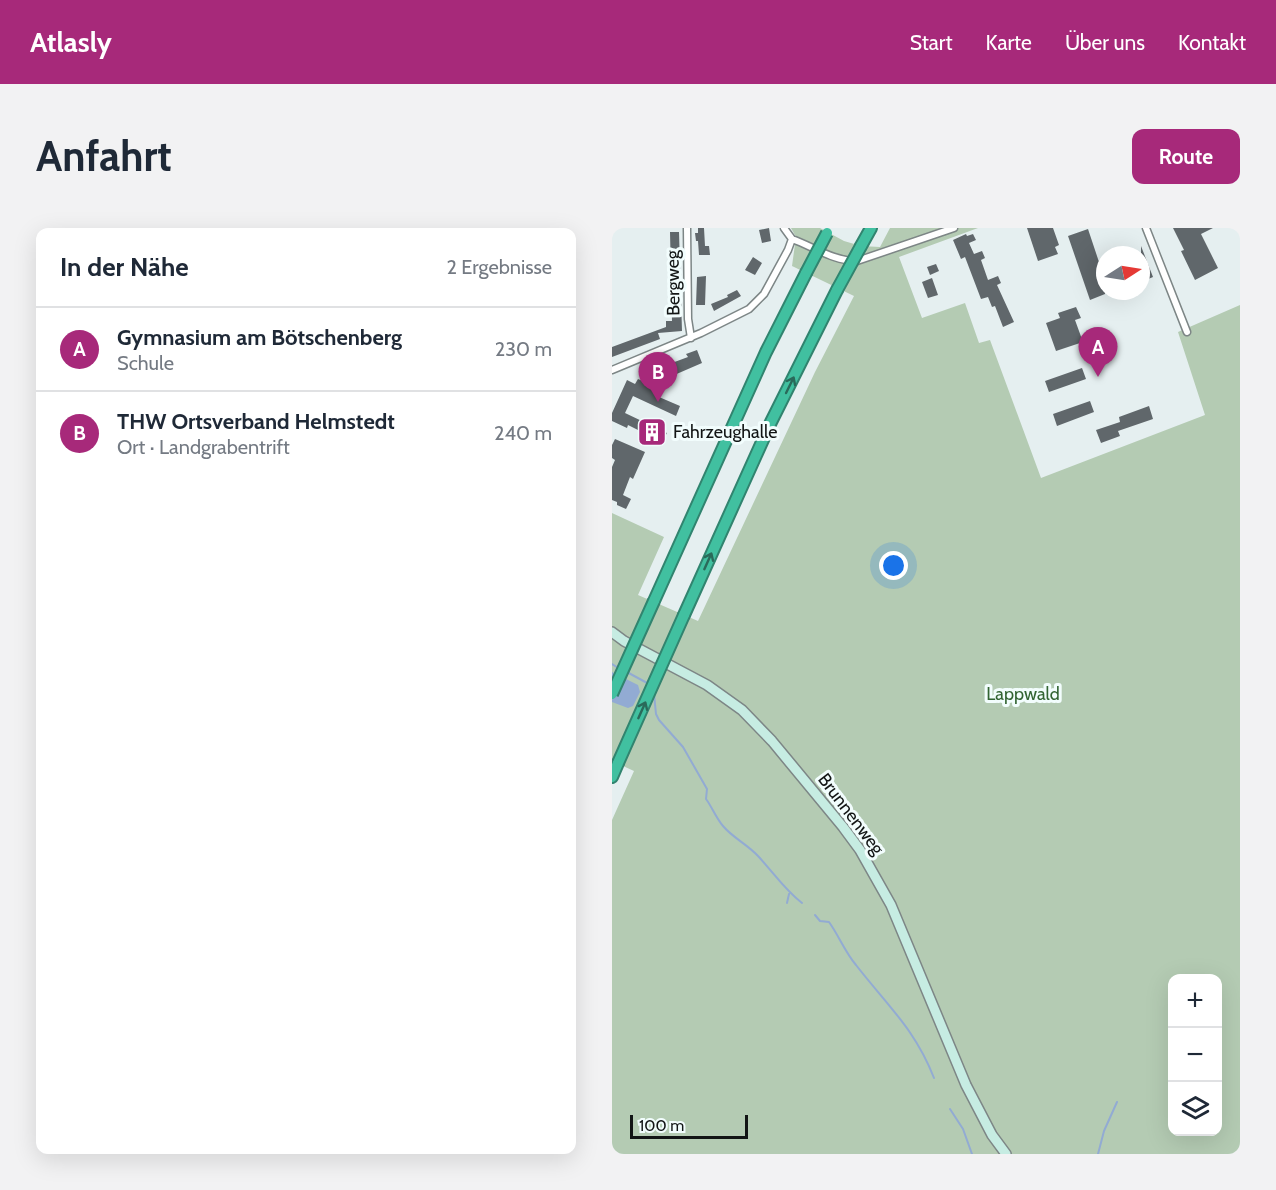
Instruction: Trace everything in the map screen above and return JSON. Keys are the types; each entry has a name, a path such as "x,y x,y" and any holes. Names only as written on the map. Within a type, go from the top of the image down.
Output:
{"highway":[{"path":"612,777 766,433 837,290 871,228"},
{"path":"612,694 766,352 828,230"}],"main road":[{"name":"Brunnenweg","path":"612,632 624,641 707,685 742,710 772,741 843,827 864,856 891,905 970,1094 992,1135 1006,1154"}],"street":[{"name":"Bergweg","path":"687,228 691,338"},
{"path":"784,228 792,239 846,261 857,261 954,228"},
{"path":"1146,228 1187,332"},
{"path":"612,370 691,338 758,302 792,239"}],"green space":[{"name":"Lappwald","path":"791,228 820,228 844,241 861,246 880,247 890,228 978,228 899,257 922,318 965,303 979,343 990,340 1041,478 1205,415 1178,332 1240,305 1240,1154 612,1154 612,820 634,771 612,761 612,513 664,537 638,595 698,621 815,372 854,296 792,266 796,237"}],"water":[{"path":"612,672 638,685 640,692 633,706 628,708 612,702"}],"building":[{"path":"698,228 704,228 705,246 709,246 710,255 699,255 695,233 698,233"},
{"path":"769,228 771,241 762,243 759,230"},
{"path":"1027,228 1053,228 1059,245 1055,247 1058,254 1038,261"},
{"path":"1173,228 1213,228 1201,234 1218,268 1195,280"},
{"path":"1088,229 1096,253 1096,298 1090,300 1068,236"},
{"path":"670,232 679,232 682,331 658,333 660,339 612,357 612,347 666,327 666,321 672,321"},
{"path":"966,234 967,236 973,234 976,240 969,243 974,254 982,251 985,258 981,260 988,280 998,276 1001,283 997,285 1014,322 1003,327 995,306 992,307 988,297 981,299 965,257 961,259 953,240"},
{"path":"753,257 762,263 755,275 745,270"},
{"path":"936,264 939,271 930,275 927,267"},
{"path":"706,276 705,305 696,305 697,277"},
{"path":"932,278 938,295 928,298 922,282"},
{"path":"737,290 741,296 714,311 711,304 728,297 727,295"},
{"path":"1076,307 1081,318 1075,320 1083,342 1056,351 1046,323 1060,318 1058,313"},
{"path":"697,350 702,363 665,379 661,367 688,357 686,354"},
{"path":"1082,368 1086,379 1049,392 1045,381"},
{"path":"638,379 663,390 659,397 680,406 676,416 633,396 625,413 667,433 662,442 628,425 627,428 612,421 612,413 627,380 635,384"},
{"path":"1090,401 1094,412 1057,426 1053,414"},
{"path":"1149,406 1153,419 1118,431 1120,436 1101,443 1096,430 1120,422 1119,417"},
{"path":"615,439 645,452 633,479 630,477 623,495 631,499 626,509 612,500 612,467 615,460 612,458 612,445"}],"waterway":[{"path":"612,664 620,669"},
{"path":"625,671 649,684"},
{"path":"654,694 656,714 659,720 683,747 707,789 706,799 721,823 754,852 802,903"},
{"path":"787,903 789,894"},
{"path":"815,915 820,921 829,922 852,960 900,1018 918,1045 934,1078"},
{"path":"1098,1154 1104,1131 1117,1102"},
{"path":"950,1109 963,1129 972,1154"}],"place":[{"name":"Gymnasium am Bötschenberg","path":"1098,377"},
{"name":"THW Ortsverband Helmstedt","path":"658,402"},
{"name":"Fahrzeughalle","path":"652,432"}]}
